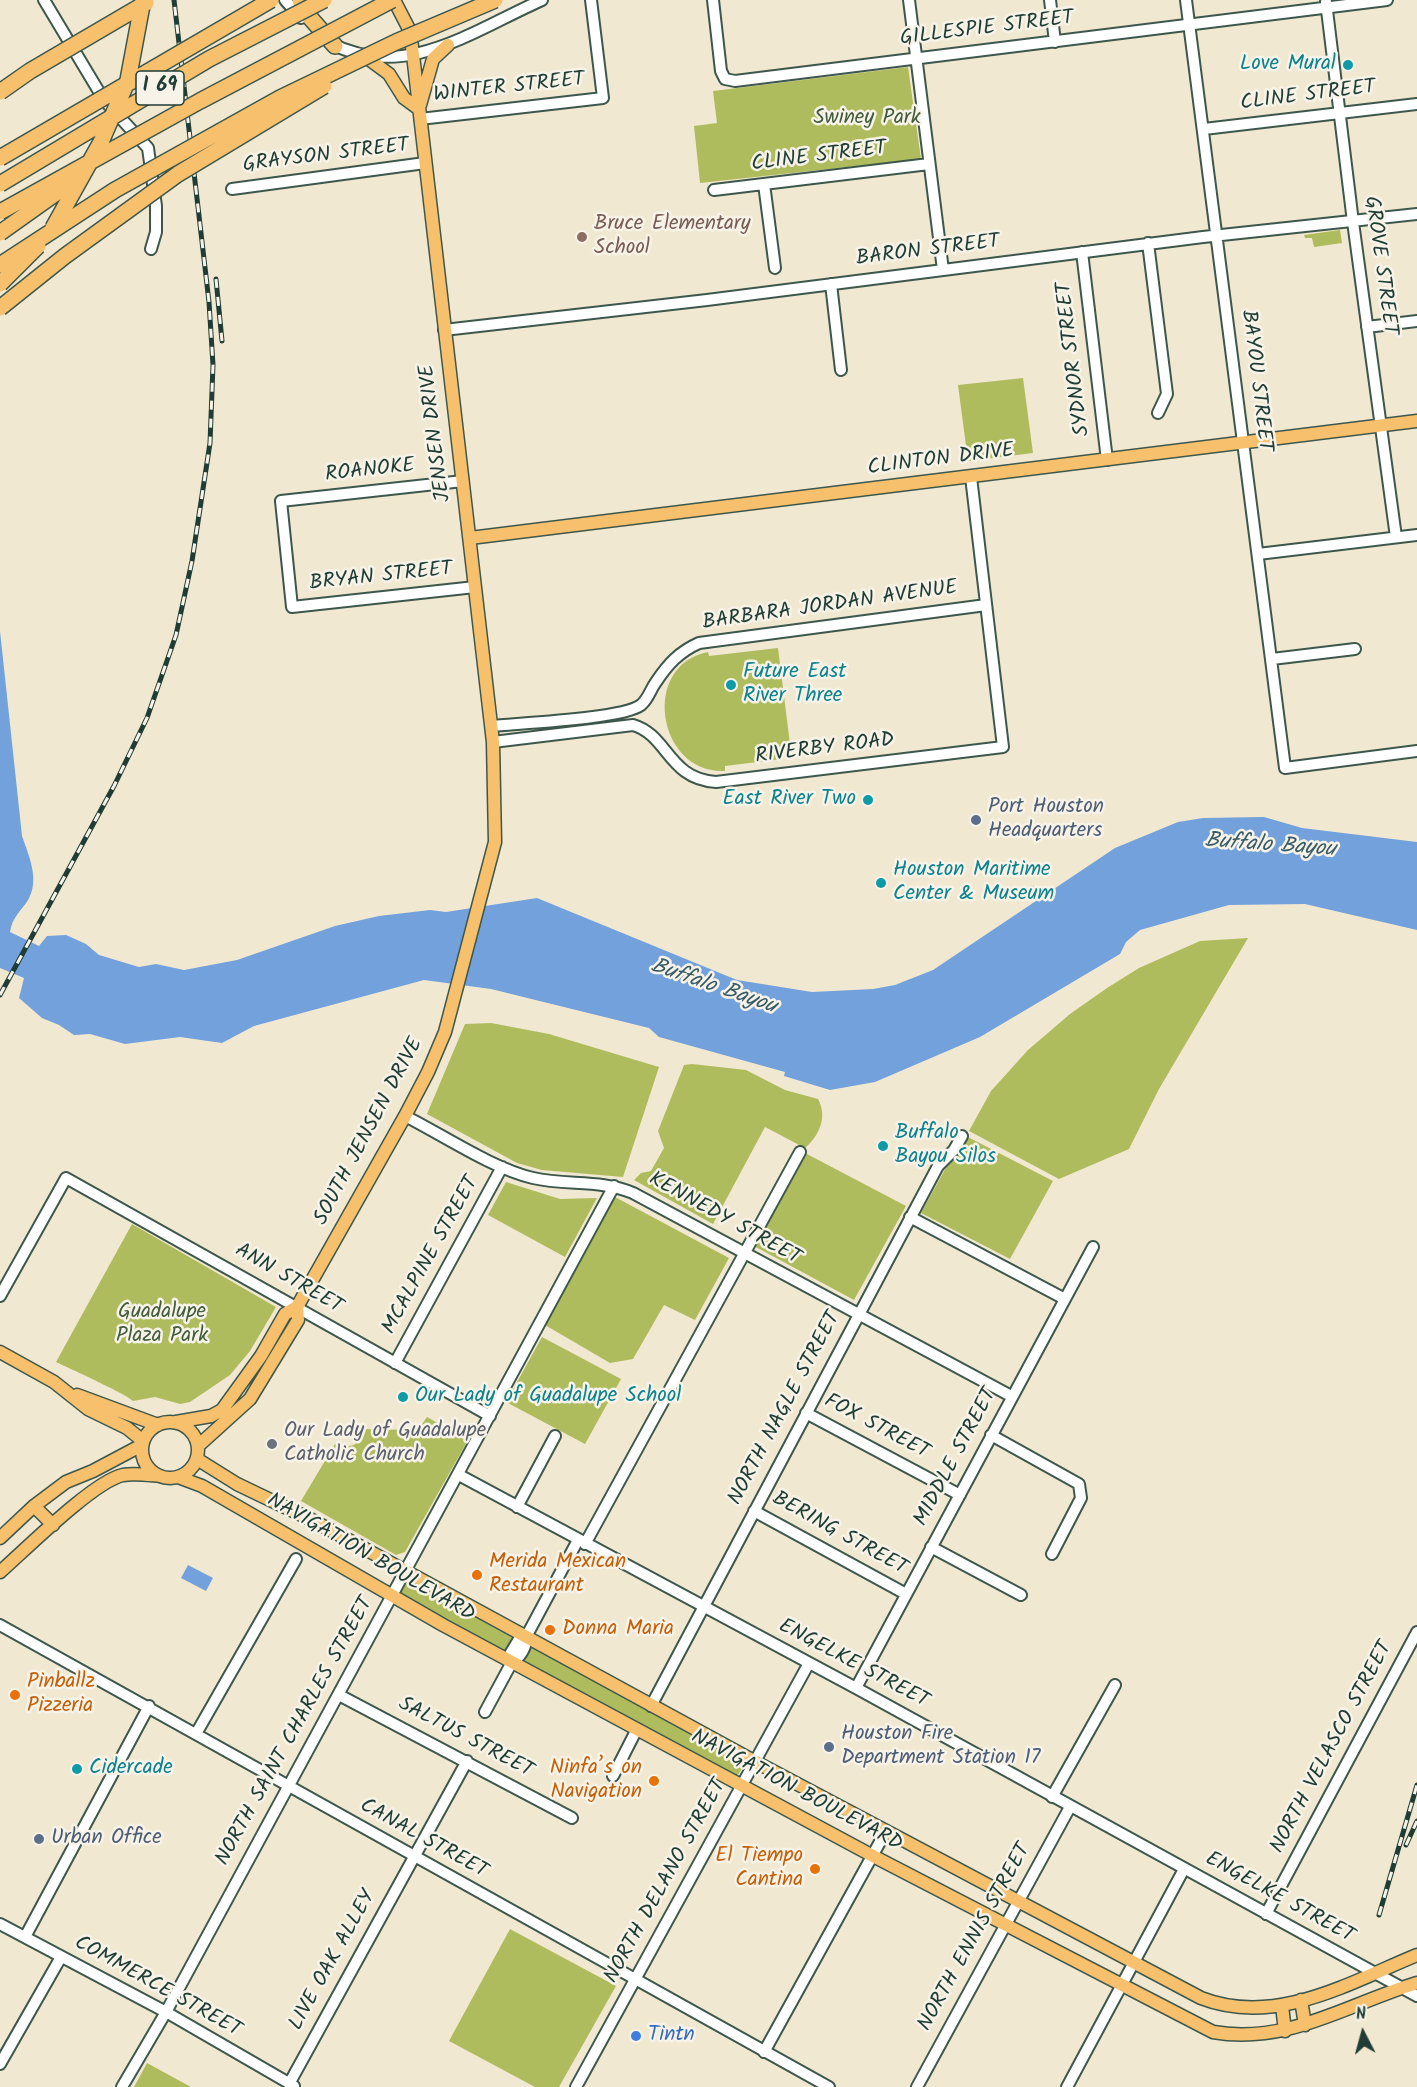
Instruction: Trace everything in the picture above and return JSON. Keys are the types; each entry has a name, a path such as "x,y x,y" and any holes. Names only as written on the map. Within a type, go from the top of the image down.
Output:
{"highway":[{"path":"0,284 23,263 58,222 101,142 128,80 143,0"},
{"path":"0,92 30,71 151,0"},
{"name":"I 69","path":"0,158 271,0"},
{"path":"300,0 306,13 335,46"},
{"name":"I 69","path":"0,184 209,59 324,0"},
{"name":"I 69","path":"0,212 145,131 393,0"},
{"path":"0,265 115,190 280,98 396,42 495,0"},
{"path":"0,309 65,256 178,174 396,42"},
{"path":"0,233 145,131"}],"main road":[{"name":"JENSEN DRIVE","path":"393,0 410,32 493,742 497,829 490,864"},
{"path":"419,114 433,59 448,45"},
{"path":"366,57 389,74 404,98 419,114"},
{"name":"CLINTON DRIVE","path":"470,538 1417,421"},
{"name":"SOUTH JENSEN DRIVE","path":"176,1422 203,1418 222,1410 261,1356 285,1314 297,1307 405,1116 428,1072 445,1032 490,864"},
{"name":"SOUTH JENSEN DRIVE","path":"198,1453 250,1399 298,1320 297,1307"},
{"path":"0,1352 64,1390 88,1409 127,1428 143,1443 144,1460 159,1476"},
{"path":"0,1572 93,1492 115,1478 132,1474 178,1477 190,1470 198,1453 193,1433 176,1422 158,1425 64,1390"},
{"path":"0,1538 34,1506 66,1482 93,1471 143,1443 158,1425"},
{"name":"NAVIGATION BOULEVARD","path":"198,1453 237,1484 312,1520 651,1706 1134,1963 1219,2005 1255,2009 1282,2006 1301,2001 1417,1955"},
{"name":"NAVIGATION BOULEVARD","path":"178,1477 202,1486 392,1596 873,1856 1213,2032 1235,2036 1285,2031 1417,1983"},
{"path":"34,1506 53,1525"},
{"path":"1301,2001 1305,2025"},
{"path":"1282,2006 1285,2031"}],"street":[{"path":"44,0 104,100 148,148 156,206 156,232 151,249"},
{"path":"285,0 315,33 335,46 366,57 413,55 448,45 542,0"},
{"name":"WINTER STREET","path":"419,114 603,98 591,0"},
{"name":"GILLESPIE STREET","path":"713,0 722,75 735,81 1055,42 1326,3 1386,0"},
{"path":"909,0 943,270"},
{"path":"1050,0 1055,42"},
{"name":"BAYOU STREET","path":"1186,0 1285,768 1417,751"},
{"name":"GROVE STREET","path":"1326,3 1396,537"},
{"name":"CLINE STREET","path":"1204,129 1417,104"},
{"name":"GRAYSON STREET","path":"232,189 425,163"},
{"name":"CLINE STREET","path":"714,190 929,164"},
{"path":"764,184 775,268"},
{"name":"BARON STREET","path":"444,330 831,285 1148,243 1417,214"},
{"path":"1148,243 1167,394 1158,413"},
{"name":"SYDNOR STREET","path":"1082,252 1107,460"},
{"path":"831,285 841,370"},
{"path":"1367,327 1417,321"},
{"path":"971,477 986,605"},
{"name":"ROANOKE","path":"292,607 281,501 463,481"},
{"path":"1258,554 1417,535"},
{"name":"BRYAN STREET","path":"292,607 475,587"},
{"name":"BARBARA JORDAN AVENUE","path":"491,726 625,712 643,703 679,653 699,643 986,605"},
{"name":"RIVERBY ROAD","path":"493,742 628,725 647,731 676,765 691,775 722,782 1003,747 986,605"},
{"path":"1272,659 1355,649"},
{"name":"KENNEDY STREET","path":"405,1116 502,1167 532,1178 614,1186 633,1192 858,1316 1011,1396"},
{"name":"NORTH NAGLE STREET","path":"651,1706 910,1217 938,1166 954,1150 962,1136"},
{"path":"485,1712 512,1662 510,1654 519,1639 526,1638 582,1542 800,1152"},
{"name":"MCALPINE STREET","path":"395,1363 502,1167"},
{"name":"ANN STREET","path":"0,1296 66,1178 490,1416"},
{"name":"NORTH SAINT CHARLES STREET","path":"122,2087 166,2012 614,1186"},
{"path":"910,1217 1063,1298"},
{"name":"MIDDLE STREET","path":"856,1688 1063,1298 1093,1247"},
{"name":"FOX STREET","path":"806,1413 960,1495"},
{"path":"992,1435 1080,1484 1082,1498 1052,1554"},
{"path":"516,1507 555,1436"},
{"name":"ENGELKE STREET","path":"459,1475 856,1688 1417,1996"},
{"name":"BERING STREET","path":"754,1511 906,1594"},
{"path":"932,1547 1021,1595"},
{"path":"197,1732 296,1558"},
{"name":"CANAL STREET","path":"0,1625 197,1732 413,1857 828,2087"},
{"name":"NORTH VELASCO STREET","path":"1266,1914 1417,1632"},
{"name":"NORTH DELANO STREET","path":"576,2087 809,1663"},
{"path":"1052,1797 1115,1685"},
{"name":"SALTUS STREET","path":"339,1695 572,1818"},
{"path":"25,1937 149,1706"},
{"path":"613,1776 637,1729"},
{"name":"LIVE OAK ALLEY","path":"292,2085 413,1857 467,1761"},
{"name":"NORTH ENNIS STREET","path":"917,2087 1070,1807"},
{"path":"764,2052 886,1831"},
{"path":"1067,2087 1185,1869"},
{"name":"COMMERCE STREET","path":"0,1924 166,2012 292,2085"},
{"path":"0,2064 62,1957"}],"green space":[{"name":"Swiney Park","path":"908,67 921,159 700,183 694,126 717,123 713,91"},
{"path":"1340,230 1342,243 1314,247 1312,238 1305,238 1304,235"},
{"path":"1023,378 1033,453 968,461 958,385"},
{"path":"778,648 791,752 782,753 782,759 725,766 725,771 702,767 684,756 672,738 666,718 666,696 672,676 686,661 708,652 709,656"},
{"path":"1248,938 1159,1089 1129,1149 1059,1179 969,1131 991,1091 1028,1050 1070,1014 1107,988 1139,968 1200,941"},
{"path":"491,1023 549,1034 659,1067 623,1177 542,1170 517,1163 427,1114 465,1024"},
{"path":"684,1065 746,1070 785,1090 818,1099 822,1113 818,1132 805,1148 765,1127 713,1224 634,1180 641,1173 651,1171 664,1148 658,1131"},
{"path":"964,1135 1053,1181 1010,1259 921,1213"},
{"path":"805,1153 906,1206 854,1300 752,1245"},
{"path":"506,1182 560,1199 597,1198 565,1257 488,1215"},
{"path":"615,1197 729,1258 695,1320 664,1305 633,1359 610,1363 545,1325"},
{"name":"Guadalupe Plaza Park","path":"132,1224 276,1307 250,1351 230,1375 190,1402 180,1404 155,1397 133,1401 56,1362"},
{"path":"542,1337 621,1379 585,1444 506,1402"},
{"path":"427,1417 468,1440 405,1552 396,1555 301,1501 335,1444 344,1447 354,1445 360,1438 359,1429 418,1430"},
{"path":"409,1579 746,1761 737,1777 399,1596"},
{"path":"510,1929 616,1986 559,2087 535,2087 449,2041"},
{"path":"147,2063 191,2087 134,2087"}],"water":[{"name":"Buffalo Bayou","path":"0,631 22,836 33,876 28,900 15,918 10,932 39,946 47,936 66,935 86,944 99,955 139,967 156,964 184,970 237,960 335,926 379,916 430,910 446,912 537,898 737,980 812,992 873,989 895,985 933,970 1115,848 1178,822 1203,818 1264,817 1302,828 1417,842 1417,930 1305,904 1229,905 1140,930 1126,942 1120,954 980,1037 875,1082 830,1090 784,1076 785,1072 659,1037 649,1028 491,989 424,980 254,1026 222,1043 180,1037 125,1044 90,1034 74,1035 42,1018 19,998 24,978 0,968"},
{"path":"188,1565 213,1578 206,1591 181,1578"}],"waterway":[{"path":"1031,887 1052,894"}],"railway":[{"path":"0,995 114,786 147,718 176,635 192,561 210,443 213,365 209,302 174,0"},
{"path":"216,279 222,341"},
{"path":"1379,1915 1417,1785"},
{"path":"1406,1845 1417,1821"}],"place":[{"name":"Love Mural","path":"1348,65"},
{"name":"Bruce Elementary School","path":"582,237"},
{"name":"Future East River Three","path":"731,685"},
{"name":"East River Two","path":"868,800"},
{"name":"Port Houston Headquarters","path":"976,820"},
{"name":"Houston Maritime Center & Museum","path":"881,883"},
{"name":"Buffalo Bayou Silos","path":"883,1146"},
{"name":"Our Lady of Guadalupe School","path":"403,1397"},
{"name":"Our Lady of Guadalupe Catholic Church","path":"272,1444"},
{"name":"Merida Mexican Restaurant","path":"477,1575"},
{"name":"Donna Maria","path":"550,1630"},
{"name":"Pinballz Pizzeria","path":"15,1695"},
{"name":"Houston Fire Department Station 17","path":"829,1747"},
{"name":"Cidercade","path":"77,1769"},
{"name":"Ninfa’s on Navigation","path":"654,1781"},
{"name":"Urban Office","path":"39,1839"},
{"name":"El Tiempo Cantina","path":"815,1869"},
{"name":"Tintn","path":"636,2036"}]}
